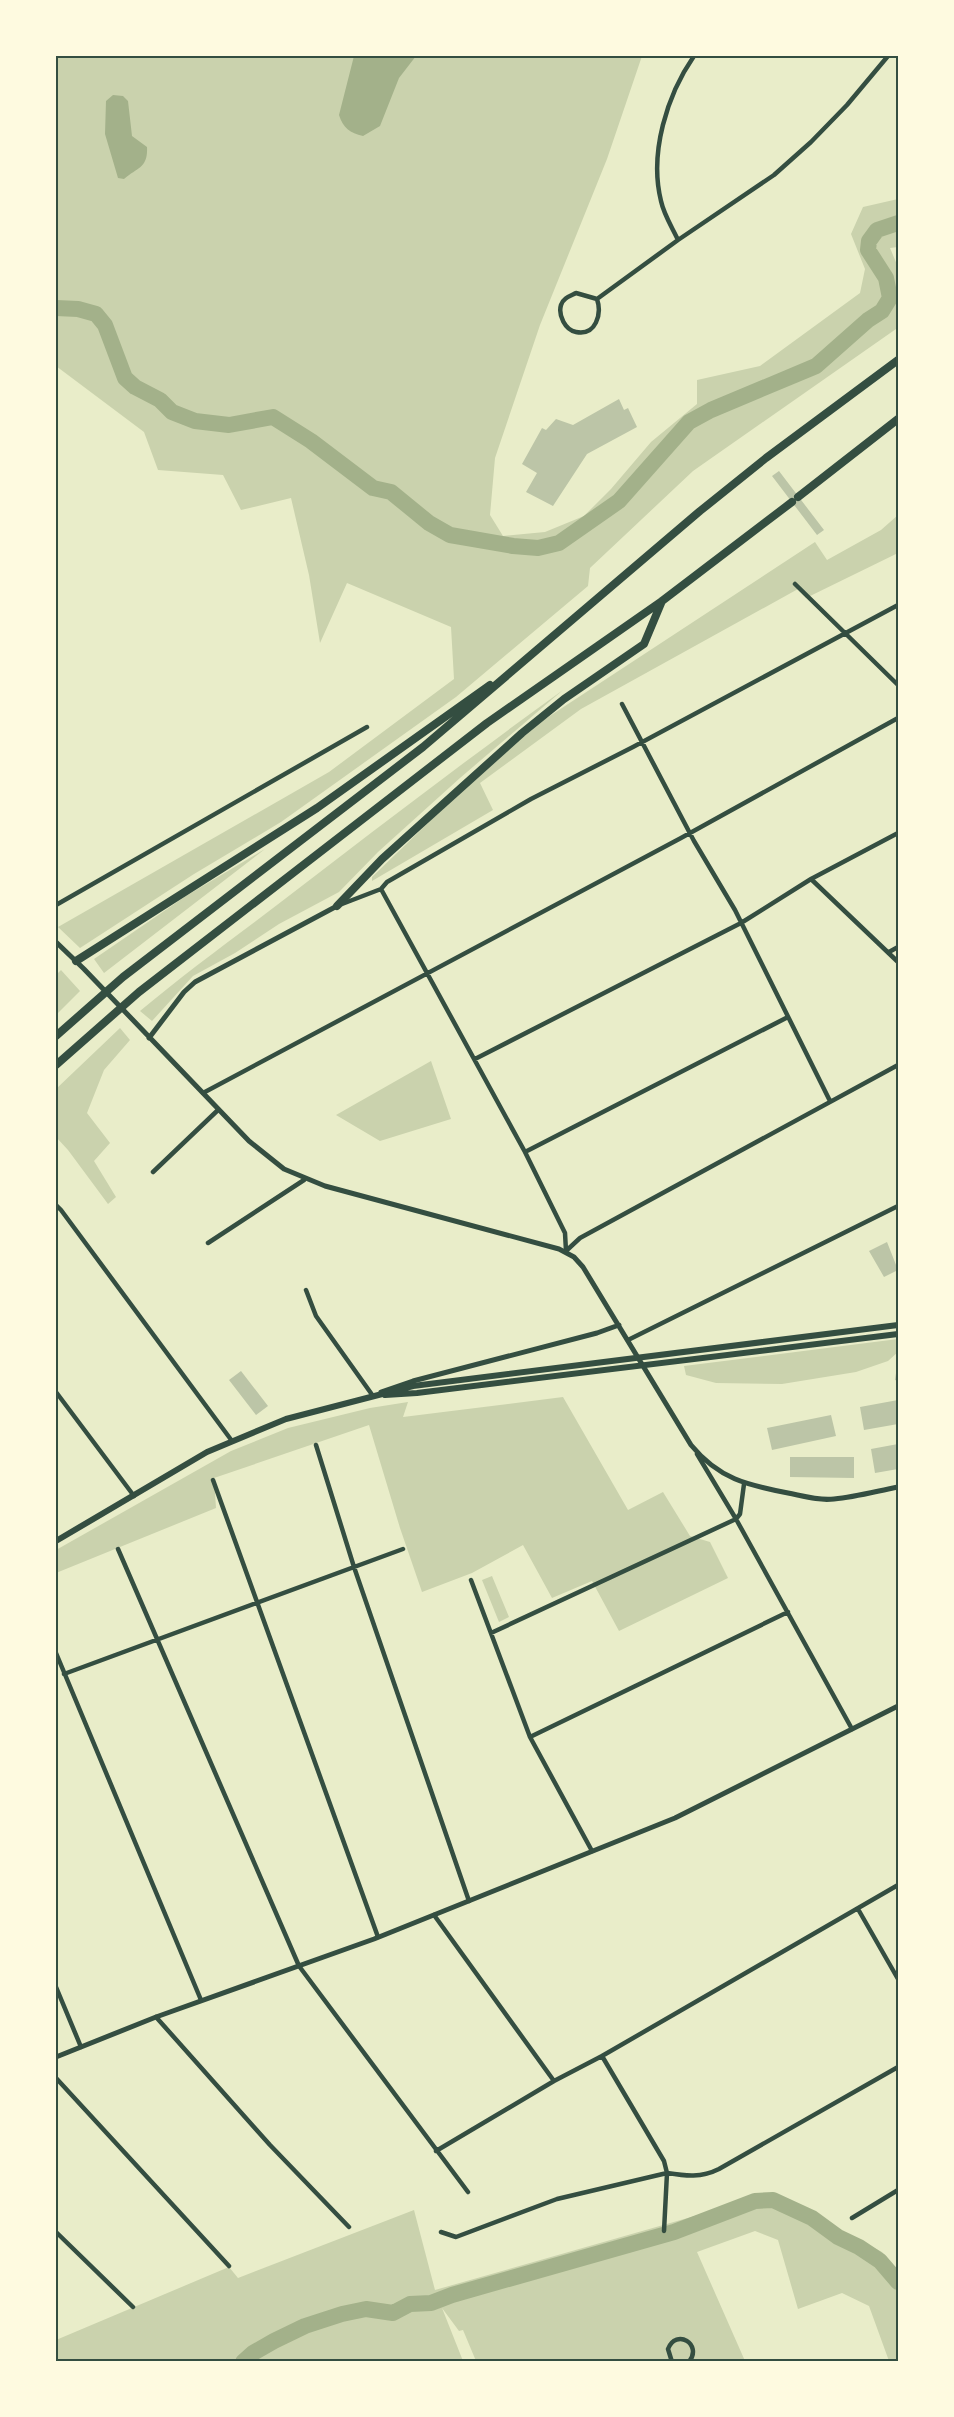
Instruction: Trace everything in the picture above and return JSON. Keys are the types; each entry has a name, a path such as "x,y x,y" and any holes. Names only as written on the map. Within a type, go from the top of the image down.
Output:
{"highway":[{"path":"56,1036 123,977 423,747 716,498 898,360"},
{"path":"56,1065 102,1022 139,992 488,723 662,601 898,419"},
{"path":"337,906 390,852 522,733 564,699 644,644 662,601"},
{"path":"76,961 308,815 520,663"}],"main road":[{"path":"56,1541 200,1456 232,1441 286,1419 373,1396 413,1386 898,1325"},
{"path":"373,1396 417,1393 898,1334"}],"street":[{"path":"678,240 661,201 658,158 660,137 675,88 694,56"},
{"path":"597,299 678,240 774,175 847,105 888,56"},
{"path":"576,293 597,299 600,310 593,328 576,332 568,329 561,314 561,305 566,297 576,293"},
{"path":"795,584 898,685"},
{"path":"149,1038 184,992 195,982 337,906 381,889 387,882 531,799 898,605"},
{"path":"622,704 741,923 830,1101"},
{"path":"203,1093 898,718"},
{"path":"56,904 367,727"},
{"path":"475,1059 741,923 811,879 898,833"},
{"path":"811,879 898,962"},
{"path":"381,889 525,1152 565,1233 566,1251"},
{"path":"56,942 260,1152 284,1169 304,1180 566,1251 583,1267 736,1519 852,1729"},
{"path":"889,952 898,947"},
{"path":"525,1152 788,1017"},
{"path":"566,1251 580,1238 898,1065"},
{"path":"153,1172 218,1110"},
{"path":"208,1243 304,1180"},
{"path":"56,1205 232,1441"},
{"path":"628,1340 898,1206"},
{"path":"56,1215 61,1210"},
{"path":"306,1290 316,1316 373,1396 413,1381 597,1333 619,1325"},
{"path":"56,1392 134,1496"},
{"path":"691,1444 707,1463 744,1484 825,1499 898,1487"},
{"path":"316,1445 354,1567 469,1901"},
{"path":"213,1480 378,1937"},
{"path":"491,1634 736,1519 741,1509 744,1484"},
{"path":"64,1674 403,1549"},
{"path":"118,1550 299,1966 468,2192"},
{"path":"471,1580 530,1737 592,1851"},
{"path":"530,1737 788,1612"},
{"path":"56,1653 201,2000"},
{"path":"56,2057 201,2000 378,1937 675,1818 898,1706"},
{"path":"436,2151 898,1885"},
{"path":"858,1909 898,1979"},
{"path":"434,1915 554,2081"},
{"path":"56,1987 81,2047"},
{"path":"156,2017 270,2145 349,2227"},
{"path":"602,2056 664,2161 667,2173 664,2231"},
{"path":"441,2232 456,2236 557,2199 667,2173 707,2175 898,2067"},
{"path":"56,2078 229,2266"},
{"path":"852,2218 898,2190"},
{"path":"56,2232 133,2307"},
{"path":"672,2361 668,2354 669,2345 680,2338 688,2341 693,2347 693,2355 689,2361"}],"shaded area":[{"path":"56,56 642,56 607,159 540,325 495,458 490,515 503,536 545,532 584,516 611,489 651,442 697,404 697,380 760,366 860,293 865,269 851,234 863,207 898,199 898,247 890,248 898,267 896,329 693,471 590,568 588,586 456,697 281,822 194,874 80,948 58,927 329,772 454,679 451,627 347,583 320,643 309,575 291,498 241,510 223,475 158,470 144,432 56,366"},
{"path":"354,56 416,56 399,78 380,126 363,136 348,129 339,115"},
{"path":"113,95 123,96 128,101 132,136 147,147 144,163 124,179 118,178 105,134 106,101"},
{"path":"898,515 898,553 806,598 798,589 581,709 480,783 493,810 372,881 372,877 454,798 533,727 815,542 827,560 881,530"},
{"path":"563,690 460,778 378,852 339,892 279,924 235,953 193,976 152,1021 140,1011 384,823"},
{"path":"265,849 104,973 94,959 186,896"},
{"path":"61,970 80,991 56,1015 56,975"},
{"path":"120,1028 130,1040 104,1070 87,1113 110,1143 94,1161 116,1197 108,1204 56,1137 56,1089"},
{"path":"431,1061 451,1119 380,1141 336,1115"},
{"path":"898,1339 898,1352 888,1361 856,1372 782,1384 716,1383 686,1375 684,1366"},
{"path":"563,1397 628,1510 663,1492 690,1536 710,1542 728,1578 619,1631 592,1581 552,1598 523,1545 472,1573 422,1592 369,1425 214,1478 216,1508 56,1573 56,1550 231,1451 288,1428 370,1408 408,1402 403,1417"},
{"path":"492,1576 509,1617 499,1622 482,1580"},
{"path":"772,2194 882,2252 898,2272 898,2361 889,2361 869,2306 842,2293 798,2309 778,2240 755,2231 697,2252 745,2361 476,2361 463,2330 459,2331 442,2308 463,2361 56,2362 56,2340 229,2267 238,2278 414,2210 435,2290"}],"building":[{"path":"619,399 624,410 628,408 637,427 587,454 553,506 526,492 537,473 522,464 542,428 546,430 556,419 573,425"},
{"path":"779,471 824,530 817,535 772,476"},
{"path":"887,1242 898,1270 884,1277 869,1251"},
{"path":"898,1366 898,1381 895,1380"},
{"path":"241,1371 268,1406 256,1415 229,1380"},
{"path":"898,1400 898,1424 864,1430 860,1407"},
{"path":"831,1415 836,1436 772,1450 767,1428"},
{"path":"898,1444 898,1469 875,1473 871,1449"},
{"path":"790,1457 854,1457 854,1478 790,1477"}],"waterway":[{"path":"56,308 78,309 96,314 105,325 125,378 135,387 160,400 172,412 195,421 229,425 273,417 311,441 373,488 391,492 429,523 450,535 538,548 559,543 619,501 689,422 711,410 816,366 868,320 882,311 890,298 886,278 868,250 869,241 877,230 898,223"},
{"path":"243,2362 253,2353 274,2341 305,2326 342,2314 366,2309 393,2313 410,2304 431,2303 674,2232 755,2201 773,2200 812,2218 838,2237 880,2261 898,2282"}]}
